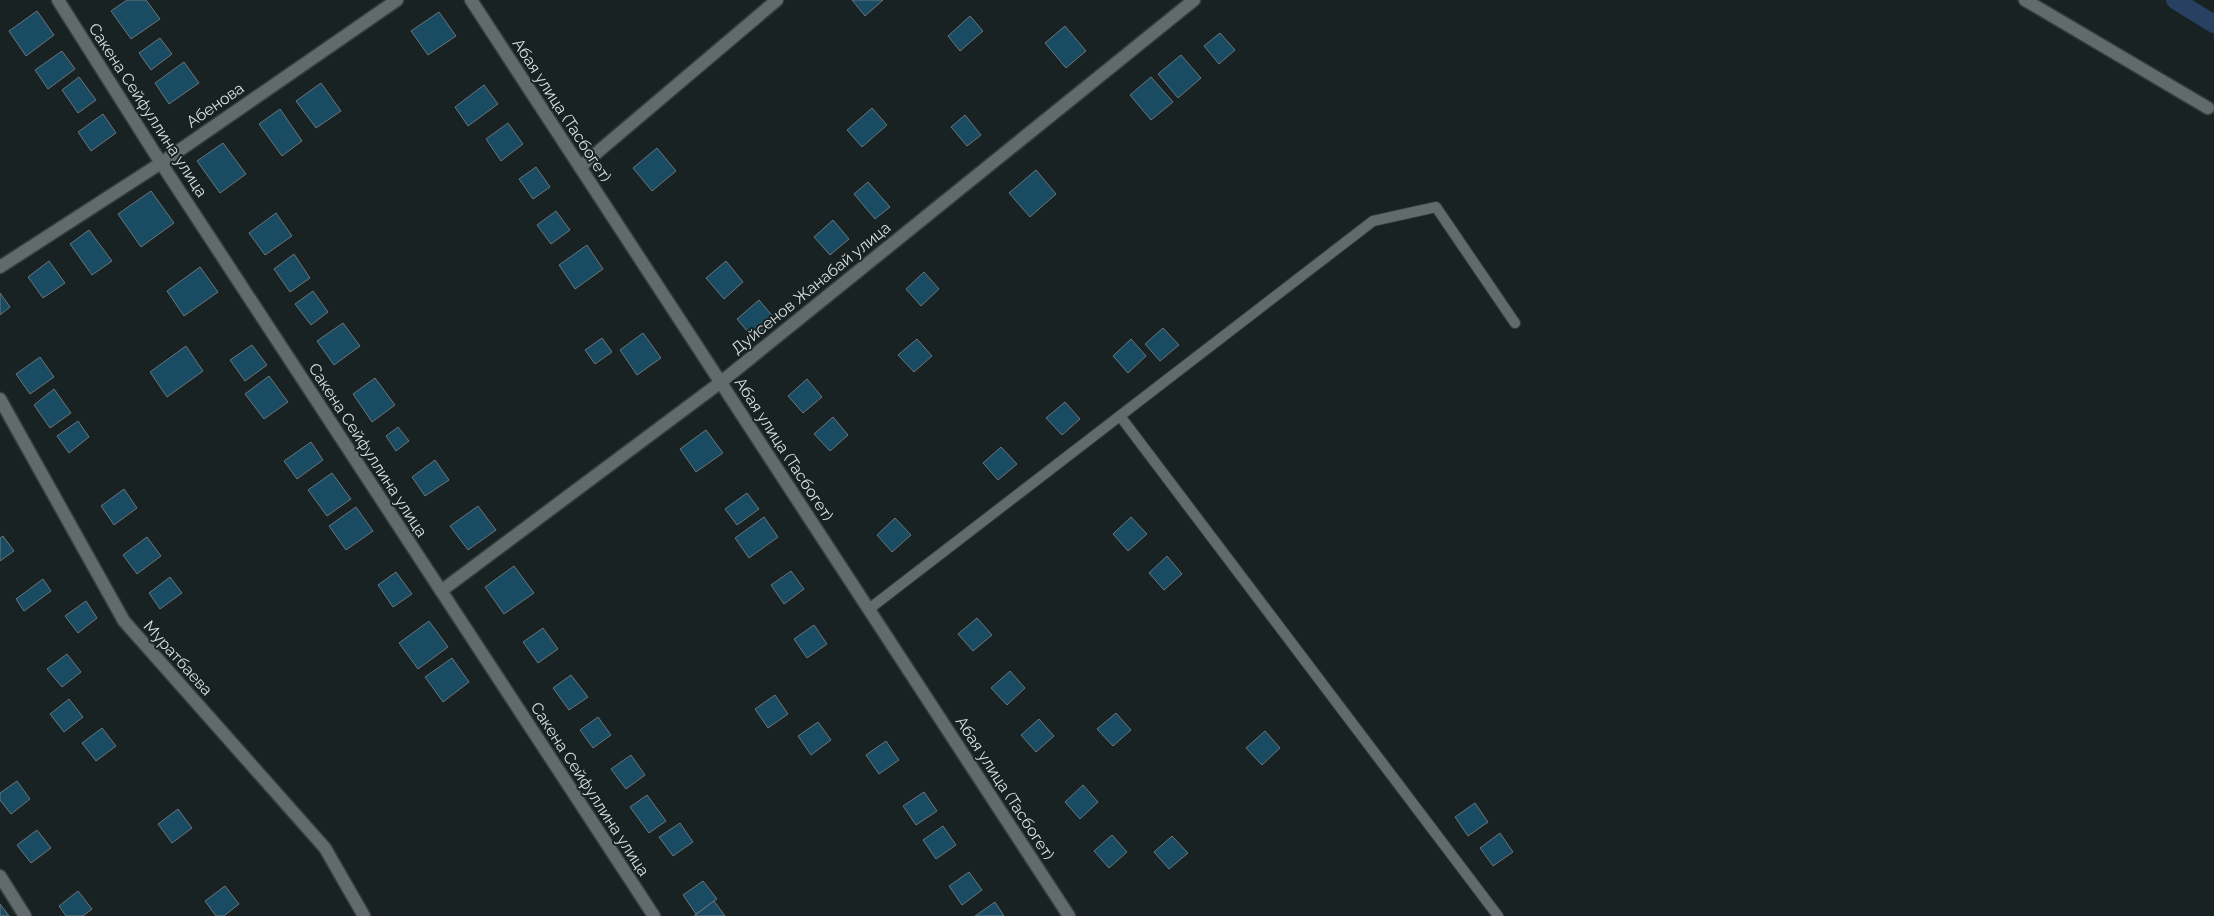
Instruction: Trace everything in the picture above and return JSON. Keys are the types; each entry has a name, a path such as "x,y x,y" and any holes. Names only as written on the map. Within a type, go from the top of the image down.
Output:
{"street":[{"name":"Сакена Сейфуллина улица","path":"58,0 161,163 654,916"},
{"name":"Абенова","path":"0,267 161,163 397,0"},
{"name":"Абая улица (Тасбогет)","path":"471,0 1069,916"},
{"path":"580,167 777,0"},
{"name":"Дуйсенов Жанабай улица","path":"441,591 721,382 1194,0"},
{"path":"2025,0 2208,108"},
{"name":"Муратбаева","path":"0,399 124,621 325,848 364,916"},
{"path":"0,876 26,916"}],"lane":[{"path":"869,609 1373,221 1436,207 1515,323"},
{"path":"1120,416 1498,916"}],"building":[{"path":"127,0 146,0 160,19 131,39 111,11"},
{"path":"852,0 883,0 865,16"},
{"path":"37,11 54,35 26,56 9,31"},
{"path":"439,12 456,36 428,55 411,31"},
{"path":"970,16 983,31 960,51 948,36"},
{"path":"1065,26 1086,51 1066,68 1045,43"},
{"path":"1220,33 1235,50 1219,64 1204,46"},
{"path":"160,38 172,54 151,70 139,53"},
{"path":"62,51 75,69 48,89 35,70"},
{"path":"1181,55 1201,78 1178,98 1158,74"},
{"path":"184,62 199,83 169,104 155,83"},
{"path":"79,77 96,100 78,113 62,90"},
{"path":"1151,77 1173,102 1151,120 1130,95"},
{"path":"321,83 341,111 316,128 296,101"},
{"path":"484,85 498,104 468,126 455,107"},
{"path":"872,108 887,125 862,147 847,130"},
{"path":"280,109 302,141 282,156 259,124"},
{"path":"103,114 116,133 91,151 78,132"},
{"path":"965,115 981,135 967,146 951,127"},
{"path":"508,123 523,144 501,161 486,139"},
{"path":"223,143 246,174 220,193 197,161"},
{"path":"657,148 676,171 652,191 633,168"},
{"path":"536,167 550,187 533,199 519,179"},
{"path":"1036,170 1056,194 1030,217 1009,193"},
{"path":"868,182 890,207 875,219 854,194"},
{"path":"151,191 174,223 141,247 118,214"},
{"path":"556,211 570,230 551,244 537,225"},
{"path":"276,213 292,236 265,255 249,233"},
{"path":"833,220 849,239 830,255 814,237"},
{"path":"89,230 112,261 92,275 70,244"},
{"path":"587,245 603,269 575,289 559,265"},
{"path":"294,254 310,278 290,292 274,269"},
{"path":"49,261 65,283 43,298 28,277"},
{"path":"726,261 743,282 724,299 706,278"},
{"path":"200,267 218,292 184,316 167,291"},
{"path":"924,272 939,289 921,306 906,289"},
{"path":"313,291 328,312 311,325 295,304"},
{"path":"0,293 10,307 0,315"},
{"path":"759,300 775,319 753,338 737,319"},
{"path":"343,323 360,346 334,365 317,341"},
{"path":"1163,328 1179,345 1160,361 1145,344"},
{"path":"643,333 661,358 637,375 620,350"},
{"path":"602,338 612,352 595,364 585,350"},
{"path":"917,339 932,356 914,372 898,355"},
{"path":"1131,339 1146,356 1128,373 1113,356"},
{"path":"252,345 267,365 245,381 230,360"},
{"path":"186,346 203,371 167,397 150,372"},
{"path":"40,357 54,377 30,394 16,374"},
{"path":"269,376 288,402 264,419 245,394"},
{"path":"375,378 395,405 372,422 353,394"},
{"path":"807,379 822,397 803,413 788,396"},
{"path":"54,389 71,413 50,428 34,405"},
{"path":"1065,402 1080,419 1062,435 1046,418"},
{"path":"833,417 848,435 830,451 814,434"},
{"path":"78,421 89,437 69,453 57,436"},
{"path":"398,427 409,441 396,451 386,436"},
{"path":"706,430 723,453 696,472 680,449"},
{"path":"311,442 323,460 297,479 284,461"},
{"path":"1001,447 1017,464 998,480 983,463"},
{"path":"435,460 449,480 425,496 412,477"},
{"path":"332,473 351,499 327,516 308,490"},
{"path":"124,489 137,508 114,525 101,506"},
{"path":"747,493 759,509 737,525 725,509"},
{"path":"478,506 496,530 468,550 450,526"},
{"path":"356,507 373,531 346,550 329,526"},
{"path":"764,517 778,537 749,558 735,538"},
{"path":"1131,517 1147,534 1128,551 1113,534"},
{"path":"895,518 911,535 892,552 877,535"},
{"path":"3,536 14,551 0,561 0,538"},
{"path":"147,537 161,556 137,574 123,555"},
{"path":"1167,556 1182,574 1164,590 1149,573"},
{"path":"514,566 534,593 504,614 485,587"},
{"path":"791,571 804,589 784,604 771,585"},
{"path":"396,572 412,594 393,607 378,585"},
{"path":"170,577 182,593 160,609 149,593"},
{"path":"43,579 51,591 24,611 16,599"},
{"path":"86,601 97,618 78,633 65,616"},
{"path":"977,618 992,635 973,651 958,634"},
{"path":"429,621 448,647 418,669 399,643"},
{"path":"814,625 827,644 807,658 794,639"},
{"path":"543,628 558,649 538,663 523,642"},
{"path":"67,654 81,672 62,687 47,669"},
{"path":"452,658 469,682 443,702 425,677"},
{"path":"1010,671 1025,688 1007,705 991,688"},
{"path":"571,675 588,697 569,710 553,688"},
{"path":"775,695 788,714 768,728 755,709"},
{"path":"69,699 83,717 64,732 50,714"},
{"path":"1116,713 1131,730 1113,746 1097,729"},
{"path":"598,717 611,735 593,748 580,730"},
{"path":"1039,719 1054,736 1036,752 1021,735"},
{"path":"818,722 831,740 811,755 798,736"},
{"path":"102,728 116,746 96,761 82,743"},
{"path":"1265,731 1280,748 1262,765 1246,748"},
{"path":"886,741 899,760 879,774 866,755"},
{"path":"631,755 645,775 626,789 611,769"},
{"path":"17,781 30,799 11,814 0,800 0,793"},
{"path":"1083,785 1098,802 1080,819 1065,802"},
{"path":"924,792 937,811 916,825 903,806"},
{"path":"647,795 666,821 649,833 630,807"},
{"path":"1475,803 1488,822 1468,836 1455,817"},
{"path":"178,809 192,828 172,843 158,824"},
{"path":"680,823 693,842 673,856 659,837"},
{"path":"943,826 956,845 936,859 923,840"},
{"path":"37,830 51,848 31,863 17,845"},
{"path":"1500,833 1513,852 1493,866 1480,848"},
{"path":"1112,835 1127,852 1109,868 1094,851"},
{"path":"1172,836 1188,853 1169,869 1154,852"},
{"path":"969,872 982,890 962,905 949,886"},
{"path":"703,881 717,899 696,914 683,895"},
{"path":"225,886 239,904 224,916 216,916 205,901"},
{"path":"78,891 92,909 83,916 66,916 59,906"},
{"path":"714,901 725,916 694,916"},
{"path":"995,902 1004,916 975,916"},
{"path":"0,904 9,916 0,916"}],"waterway":[{"path":"2175,0 2214,24"}]}
